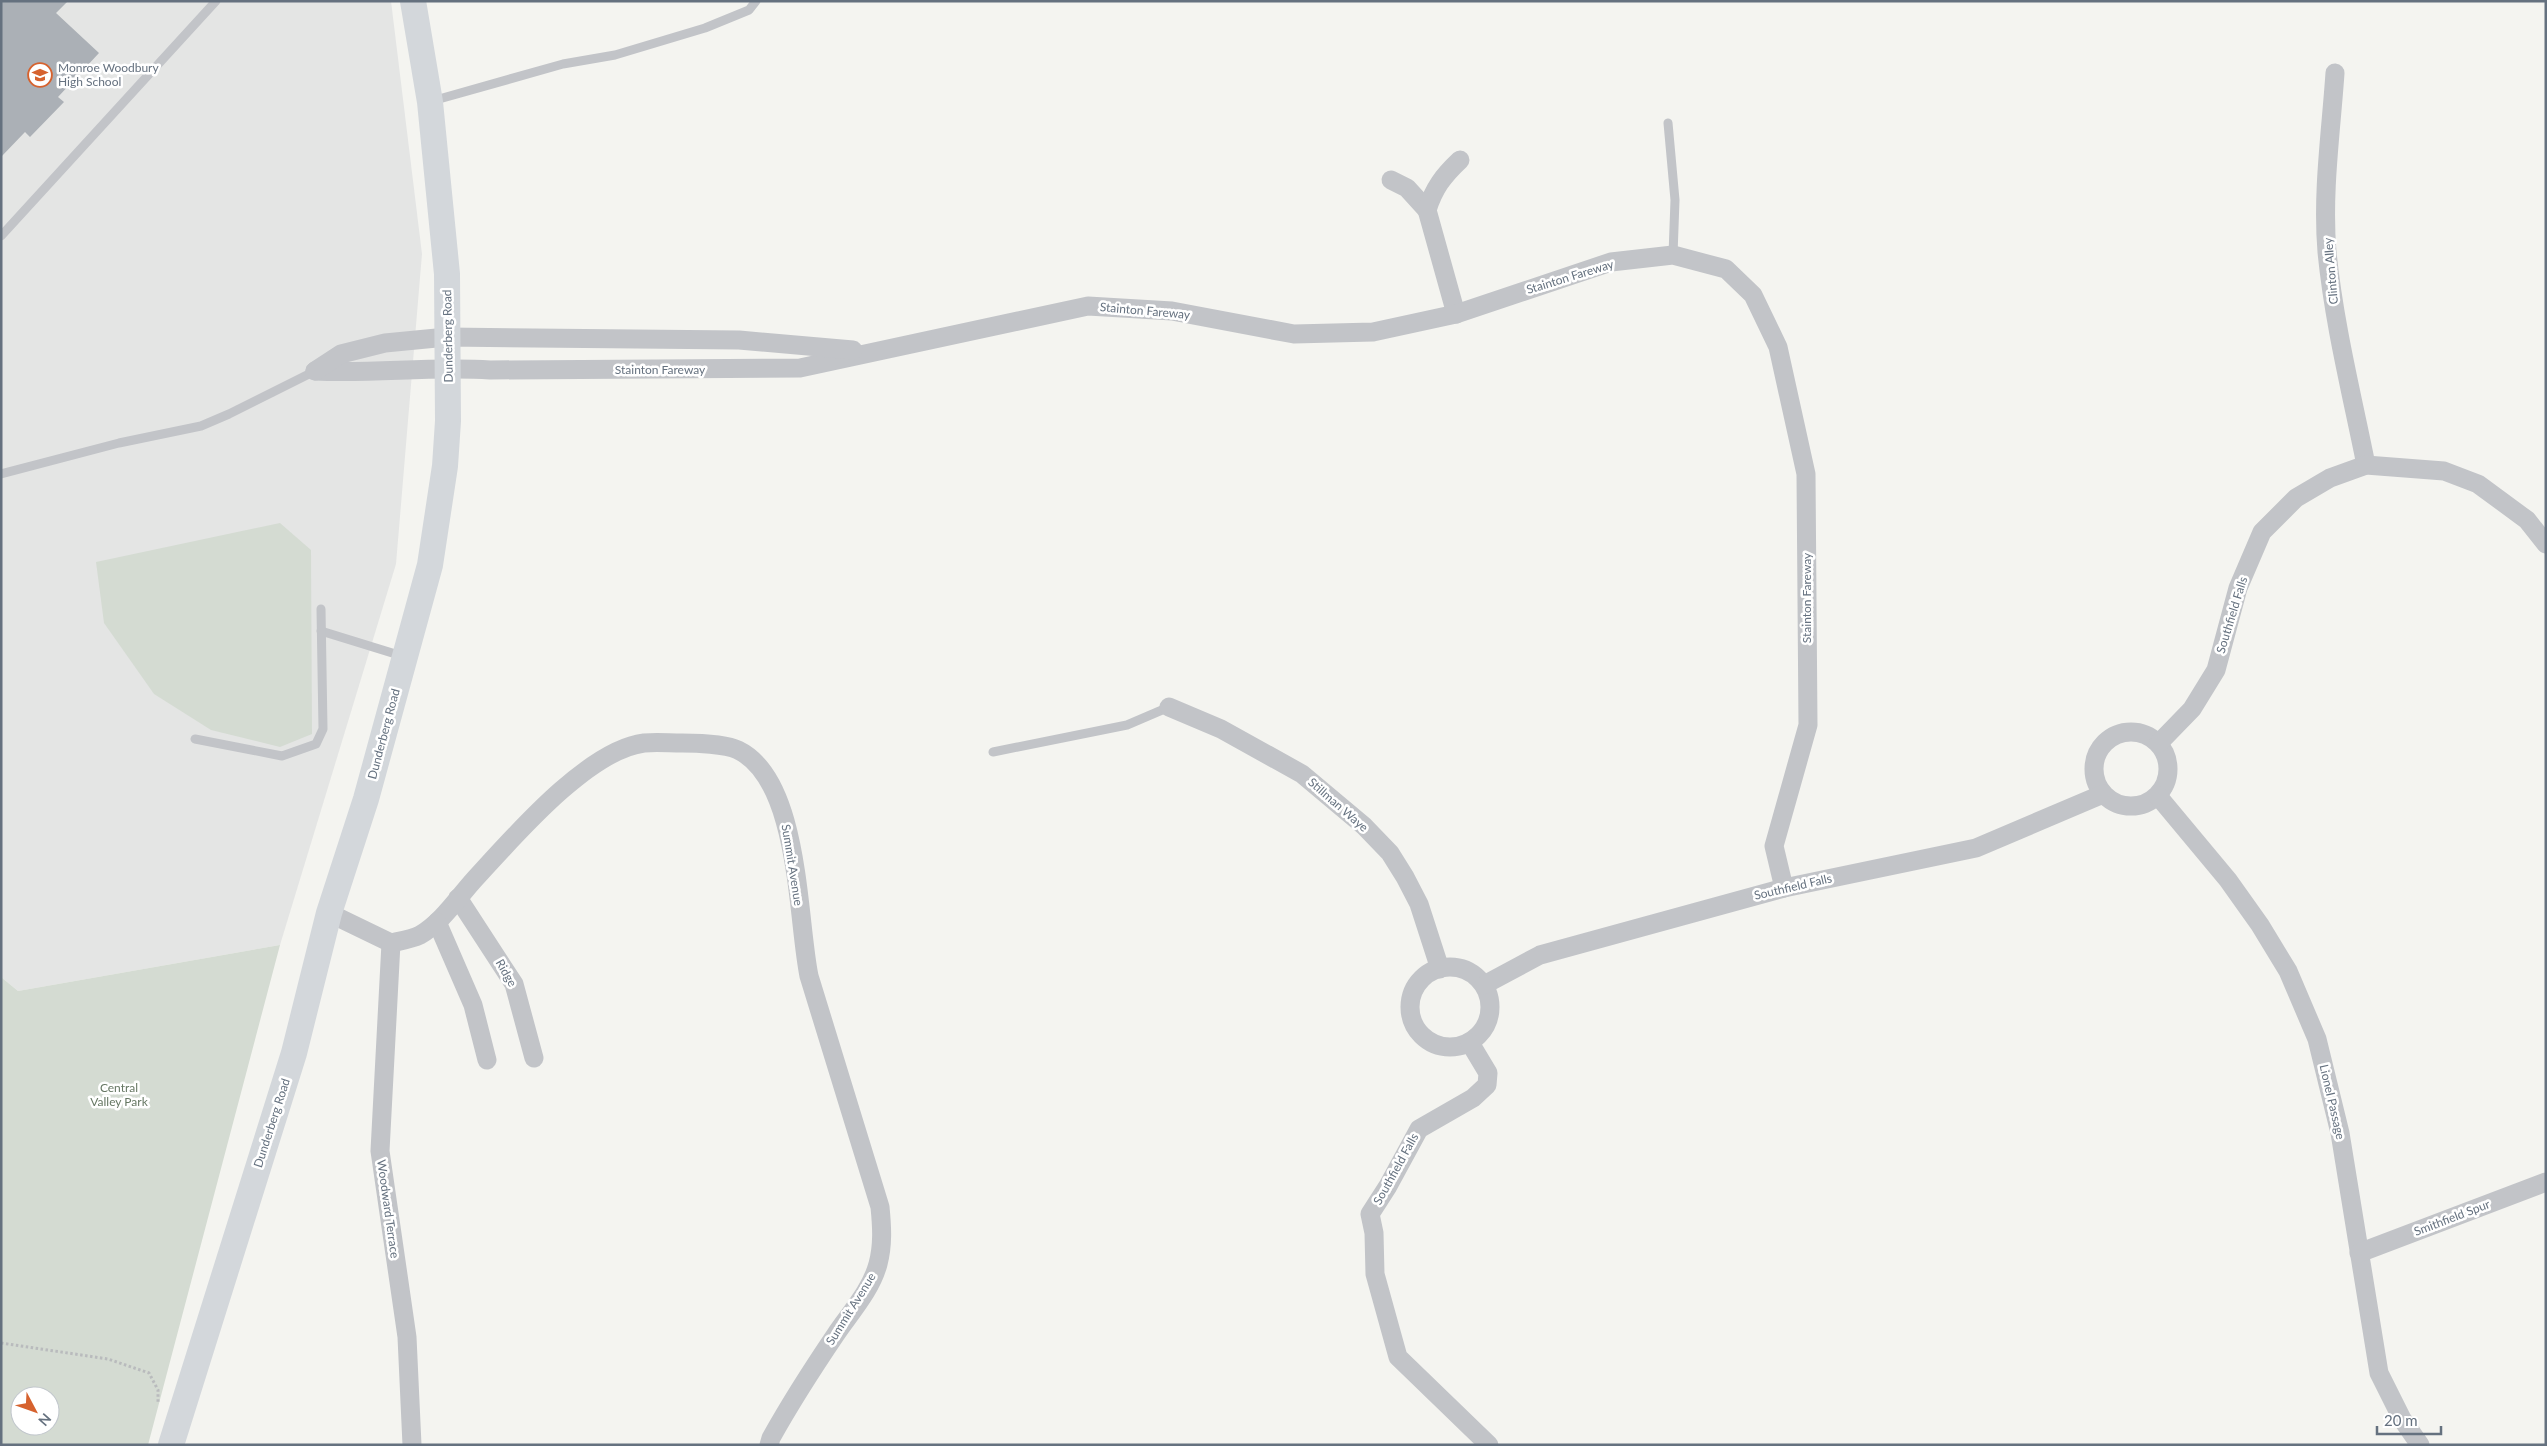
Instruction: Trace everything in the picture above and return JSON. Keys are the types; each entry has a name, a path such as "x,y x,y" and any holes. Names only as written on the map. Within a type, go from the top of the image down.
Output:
{"street":[{"name":"Dunderberg Road","path":"171,1445 294,1053 330,913 366,799 430,565 444,475 448,421 447,274 430,102 413,1"},
{"name":"Clinton Alley","path":"2335,73 2327,191 2327,250 2334,305 2366,465"},
{"path":"1427,210 1432,193 1441,177 1460,160"},
{"path":"1391,180 1407,188 1427,210 1456,314"},
{"name":"Stainton Fareway","path":"316,371 349,373 449,367 490,370 742,370 800,368 1088,306 1172,311 1294,334 1373,332 1456,314 1610,262 1673,255 1726,269 1753,295 1778,347 1806,474 1808,725 1774,846 1784,888"},
{"name":"Stainton Fareway","path":"316,371 341,354 376,345 448,337 744,340 869,352"},
{"path":"605,370 607,338"},
{"path":"742,370 744,340"},
{"name":"Southfield Falls","path":"2159,743 2192,709 2216,670 2238,588 2262,532 2296,498 2330,478 2366,465 2444,471 2478,484 2527,520 2546,544"},
{"name":"Stillman Waye","path":"1169,707 1221,729 1302,774 1364,826 1390,853 1405,877 1418,904 1440,969"},
{"path":"2133,731 2147,734 2159,743 2166,756 2169,770 2166,784 2158,796 2145,804 2130,806 2115,803 2103,794 2095,781 2094,767 2097,752 2106,741 2118,733 2133,731"},
{"name":"Summit Avenue","path":"391,943 419,935 437,922 513,838 570,782 617,752 643,743 694,743 738,749 763,770 780,804 787,828 798,896 803,947 809,976 880,1207 883,1227 882,1247 878,1266 868,1286 798,1391 771,1438 769,1445"},
{"name":"Southfield Falls","path":"1484,985 1540,955 1784,888 1976,848 2103,794"},
{"name":"Lionel Passage","path":"2158,796 2228,880 2288,970 2317,1039 2340,1133 2379,1372 2402,1419 2420,1445"},
{"name":"Ridge","path":"458,898 514,984 534,1058"},
{"path":"330,913 391,943"},
{"path":"437,922 473,1005 487,1060"},
{"name":"Woodward Terrace","path":"391,943 380,1151 407,1337 412,1445"},
{"path":"1452,967 1465,970 1484,985 1490,1000 1490,1016 1483,1032 1470,1042 1454,1048 1438,1046 1424,1038 1414,1024 1410,1007 1414,990 1425,977 1440,969 1452,967"},
{"name":"Southfield Falls","path":"1470,1042 1488,1073 1487,1086 1473,1098 1419,1129 1388,1186 1370,1214 1374,1233 1375,1274 1398,1357 1489,1445"},
{"name":"Smithfield Spur","path":"2359,1254 2546,1182"}],"lane":[{"path":"1,236 216,1"},
{"path":"430,102 563,64 615,55 705,28 749,10 756,1"},
{"path":"1668,123 1675,200 1673,255"},
{"path":"1,473 119,443 201,426 316,371"},
{"path":"195,740 282,756 316,744 323,729 321,609"},
{"path":"321,631 404,657"},
{"path":"993,752 1127,725 1169,707"}],"path":[{"path":"1,1343 108,1359 149,1372 158,1390 158,1407"}],"shaded area":[{"path":"1,1 391,1 422,254 396,564 280,945 18,991 1,977"}],"green space":[{"path":"280,523 311,550 312,734 280,747 211,730 154,694 104,623 96,562"},
{"name":"Central Valley Park","path":"280,945 148,1445 1,1445 1,977 18,991"}],"building":[{"name":"Monroe Woodbury High School","path":"1,1 68,1 56,13 99,53 58,97 64,102 30,137 25,132 1,157"}],"place":[{"name":"Monroe Woodbury High School","path":"40,75"}]}
